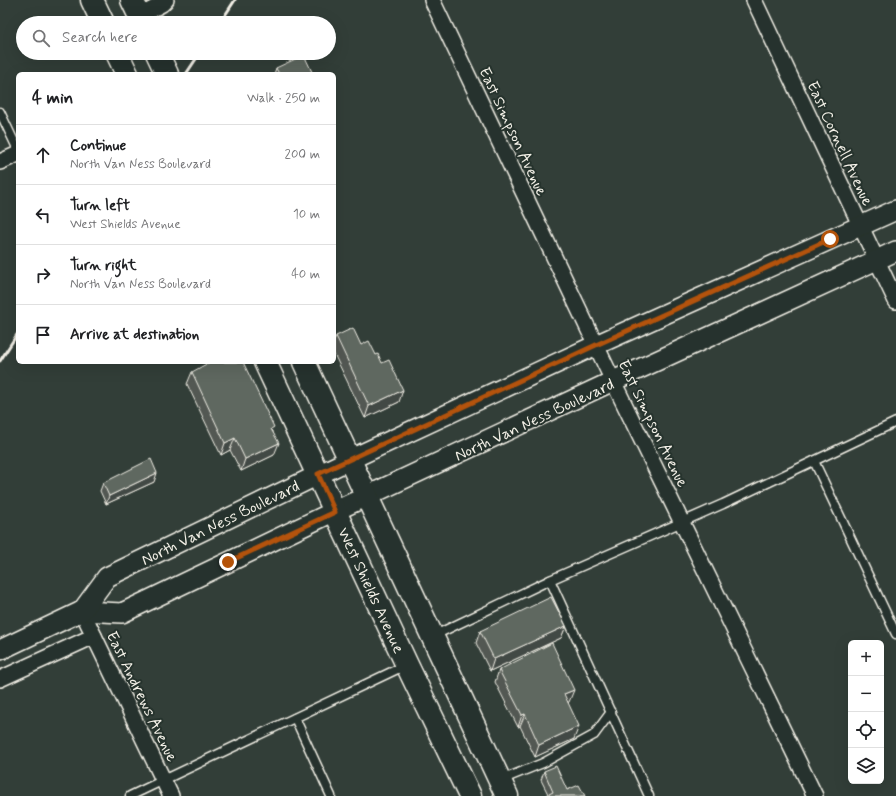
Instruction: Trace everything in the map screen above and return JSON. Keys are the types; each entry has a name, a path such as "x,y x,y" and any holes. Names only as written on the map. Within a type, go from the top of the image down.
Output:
{"main road":[{"path":"92,0 100,16"},
{"path":"160,60 166,72"},
{"name":"West Shields Avenue","path":"266,364 470,796"},
{"path":"305,364 351,459 504,788"}],"street":[{"path":"138,13 162,4 166,0"},
{"name":"East Simpson Avenue","path":"432,0 613,381 815,796"},
{"name":"East Cornell Avenue","path":"754,0 896,301"},
{"path":"0,162 16,155"},
{"name":"North Van Ness Boulevard","path":"0,650 82,611 107,577 318,474 596,345 896,210"},
{"name":"North Van Ness Boulevard","path":"82,611 122,613 613,381 896,251"},
{"name":"East Andrews Avenue","path":"82,611 171,796"},
{"path":"0,679 94,636"}],"lane":[{"path":"0,112 16,146"},
{"path":"433,636 550,580 723,504 896,422"},
{"path":"814,461 896,634"},
{"path":"550,580 649,796"},
{"path":"130,796 407,665"},
{"path":"504,788 542,762 594,735 610,712"},
{"path":"295,718 331,796"}],"building":[{"path":"293,60 306,60 312,72 278,72 276,68"},
{"path":"353,328 361,345 369,341 382,363 389,360 403,390 369,406 336,336"},
{"path":"206,364 244,364 274,427 271,429 279,443 245,459 235,438 225,443 192,372"},
{"path":"151,459 157,473 109,496 103,483"},
{"path":"551,597 566,626 494,659 480,631"},
{"path":"552,643 574,690 564,694 579,726 539,745 525,714 522,715 499,670"},
{"path":"556,766 567,790 579,785 585,796 547,795 553,792 544,771"}],"railway":[{"path":"225,16 235,0"},
{"path":"187,72 195,60"},
{"path":"0,361 16,336"}],"route":[{"path":"228,562 335,512 318,474 596,345 830,239"}]}
